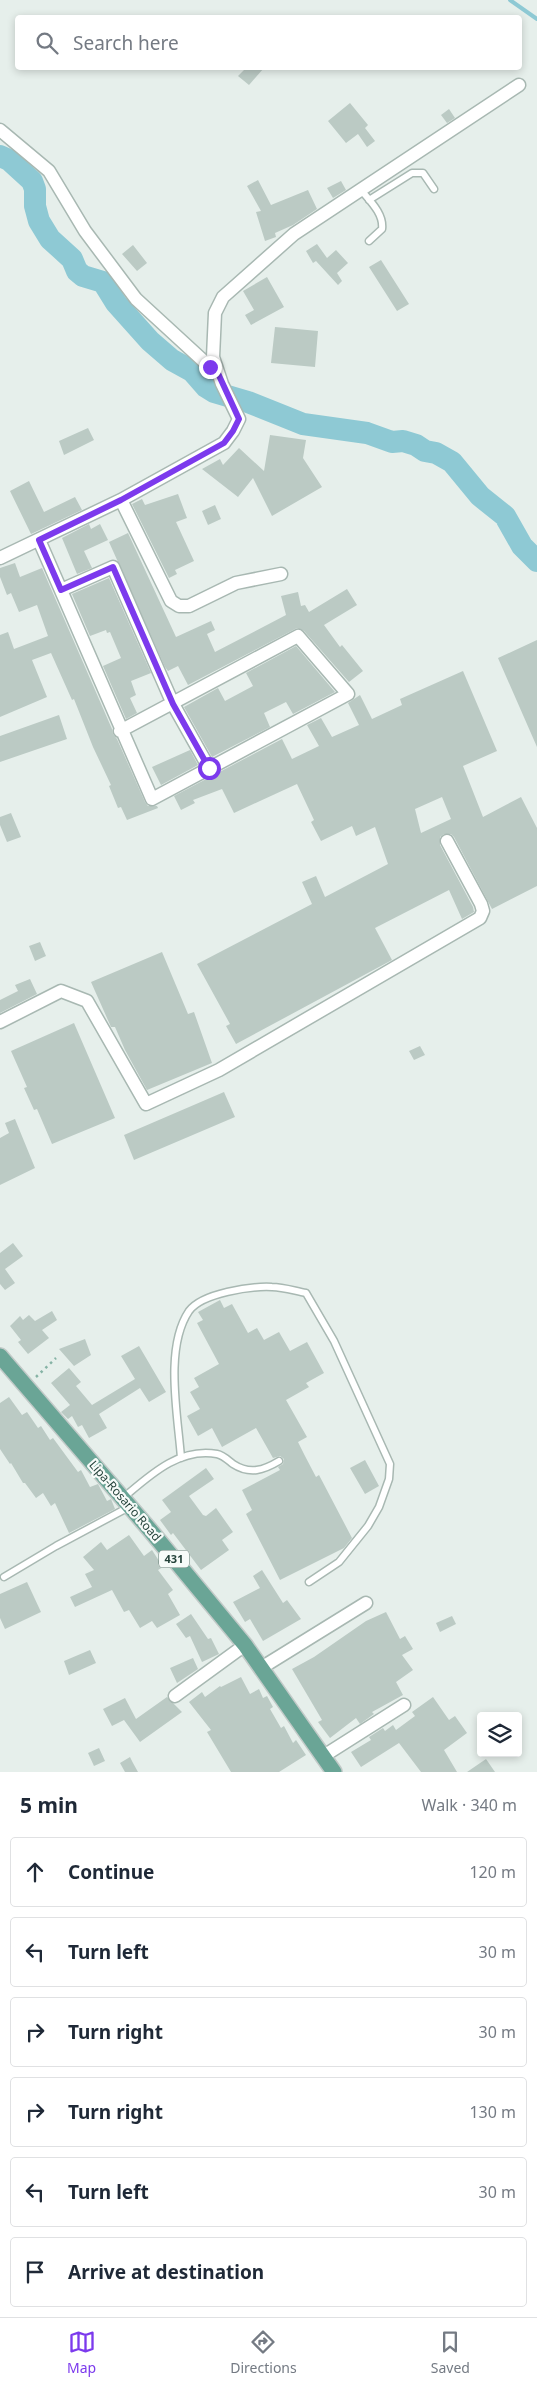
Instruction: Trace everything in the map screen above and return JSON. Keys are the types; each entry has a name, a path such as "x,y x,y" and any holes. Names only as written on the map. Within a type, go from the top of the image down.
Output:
{"main road":[{"name":"Lipa-Rosario Road","path":"0,1356 246,1645 334,1772"}],"street":[{"path":"0,558 121,500 224,443 239,419 216,369 212,342 215,312 223,298 294,234 365,195 519,85"},
{"path":"0,130 49,171 84,231 136,299 210,367 216,369"},
{"path":"121,500 171,601 179,606 189,606 236,583 281,574"},
{"path":"39,540 120,731 152,799 348,694 298,636 120,731"},
{"path":"61,590 113,567 173,704 209,768"},
{"path":"0,1022 61,991 87,1001 146,1104 219,1070 480,918 483,911 481,904 447,841"},
{"path":"261,1668 366,1603"},
{"path":"175,1696 246,1645"},
{"path":"322,1757 404,1705"}],"lane":[{"path":"369,241 382,229 383,223 365,195 412,173 423,173 434,188"},
{"path":"181,1458 174,1367 180,1331 190,1310 214,1295 243,1289 273,1287 306,1293 334,1340 390,1464 389,1479 379,1507 368,1526 339,1562 309,1582"},
{"path":"4,1577 126,1502 160,1467 181,1458 201,1453 219,1454 246,1470 264,1471 279,1461"}],"path":[{"path":"26,1386 56,1358"}],"building":[{"path":"244,70 262,70 249,85 238,76"},
{"path":"350,103 368,125 365,128 375,141 367,147 358,134 346,143 328,121"},
{"path":"449,109 455,118 447,123 441,115"},
{"path":"258,180 271,205 308,190 317,209 293,225 275,233 276,237 265,241 256,212 261,211 247,186"},
{"path":"341,181 346,190 333,198 327,188"},
{"path":"317,244 327,258 336,250 348,263 337,273 342,281 338,285 316,261 313,263 306,251"},
{"path":"133,245 147,263 137,271 122,254"},
{"path":"381,260 409,304 397,311 369,267"},
{"path":"267,277 284,307 251,325 245,315 254,310 243,291"},
{"path":"275,327 318,331 315,367 271,363"},
{"path":"88,428 94,440 64,455 59,441"},
{"path":"270,435 306,440 303,458 322,487 272,516 253,478 238,497 202,469 220,459 223,465 239,448 264,471"},
{"path":"29,481 44,512 75,497 82,510 31,534 10,491"},
{"path":"178,494 187,518 176,522 194,561 175,570 177,574 169,578 132,504 142,499 145,505"},
{"path":"215,505 221,519 208,525 202,511"},
{"path":"89,524 91,529 100,524 108,540 84,551 92,568 77,574 62,538"},
{"path":"128,533 176,637 211,621 215,630 207,634 215,652 286,615 281,596 298,592 301,606 305,605 309,612 347,589 357,605 324,625 340,647 342,645 363,671 349,682 304,631 297,628 188,685 178,666 168,671 165,667 109,542"},
{"path":"15,563 20,577 42,568 113,734 145,802 148,806 157,806 158,808 127,820 121,807 118,808 109,786 111,785 93,747 74,699 72,700 51,653 32,660 47,697 0,717 0,635 8,632 14,649 48,636 37,605 19,612 11,593 7,595 0,577 0,568"},
{"path":"109,578 151,673 131,681 136,695 130,698 137,713 126,719 103,666 121,658 110,632 107,633 106,630 90,636 72,594"},
{"path":"537,640 537,747 498,658"},
{"path":"296,646 335,692 293,714 286,702 264,713 270,727 212,757 184,707 218,688 225,701 253,686 246,673"},
{"path":"463,671 497,751 463,766 483,817 521,797 537,828 537,886 492,909 454,837 451,834 444,834 440,837 440,845 474,912 462,919 449,890 375,928 392,960 236,1044 226,1026 230,1024 197,964 312,904 302,882 316,876 325,897 388,864 375,827 356,836 352,826 321,841 311,822 314,820 297,784 234,813 222,789 193,800 195,803 181,810 174,796 282,739 292,759 319,746 307,725 321,718 332,737 359,725 348,703 360,695 372,719 402,705 400,699","holes":["442,797 451,819 421,833 415,809"]},
{"path":"59,715 67,739 0,762 0,736"},
{"path":"190,750 198,765 161,785 152,767"},
{"path":"11,813 21,837 7,842 0,825 0,817"},
{"path":"40,942 46,956 35,961 29,946"},
{"path":"162,952 188,1014 194,1012 212,1063 147,1090 125,1050 115,1027 111,1027 91,982"},
{"path":"30,979 37,994 0,1013 0,1000 18,991 15,985"},
{"path":"74,1023 115,1118 52,1144 37,1109 34,1110 24,1088 27,1087 11,1051"},
{"path":"420,1046 425,1055 414,1060 409,1051"},
{"path":"224,1092 235,1117 134,1160 124,1135"},
{"path":"15,1119 35,1168 0,1185 0,1138 9,1133 5,1123"},
{"path":"13,1243 23,1256 5,1269 15,1283 5,1290 0,1284 0,1253"},
{"path":"220,1300 224,1308 232,1304 248,1333 257,1328 264,1340 279,1332 290,1351 307,1342 324,1373 306,1383 309,1387 286,1400 307,1437 298,1442 316,1477 319,1475 352,1538 344,1548 280,1580 246,1514 252,1510 242,1490 280,1470 278,1467 283,1464 284,1459 280,1456 273,1458 256,1428 222,1447 212,1428 198,1436 187,1416 200,1409 190,1392 199,1387 194,1378 219,1364 197,1323 203,1320 198,1312"},
{"path":"52,1311 57,1320 42,1330 49,1338 28,1354 18,1342 21,1340 10,1326 20,1316 23,1320 29,1315 35,1321"},
{"path":"85,1339 91,1355 74,1366 59,1349"},
{"path":"139,1346 166,1392 149,1402 140,1388 99,1414 107,1428 89,1438 82,1425 78,1427 72,1416 68,1419 61,1412 70,1405 51,1383 69,1368 81,1382 76,1386 92,1405 135,1379 121,1356"},
{"path":"9,1397 22,1415 27,1412 38,1428 41,1426 50,1440 53,1438 78,1472 81,1470 90,1487 98,1484 107,1501 111,1499 115,1509 69,1533 55,1503 51,1506 43,1493 36,1498 25,1483 23,1483 0,1449 0,1403"},
{"path":"365,1460 379,1486 365,1494 350,1468"},
{"path":"206,1468 214,1479 189,1496 203,1515 206,1516 216,1508 233,1532 222,1540 229,1550 201,1570 173,1533 171,1535 160,1520 171,1512 162,1500"},
{"path":"129,1535 144,1556 152,1550 163,1567 158,1570 173,1590 168,1594 180,1615 157,1628 152,1621 140,1628 129,1610 124,1612 112,1590 75,1607 70,1597 92,1587 85,1574 94,1570 83,1557 101,1542 107,1550"},
{"path":"262,1570 283,1603 287,1600 301,1619 263,1641 250,1619 245,1622 233,1602 260,1588 253,1576"},
{"path":"27,1582 41,1612 5,1629 0,1618 0,1594"},
{"path":"386,1612 400,1639 405,1636 413,1649 402,1655 413,1670 396,1682 403,1695 372,1712 374,1714 360,1724 356,1718 330,1738 318,1722 322,1720 292,1669 314,1657 366,1621"},
{"path":"191,1614 208,1639 211,1638 219,1654 202,1662 190,1636 186,1638 176,1624"},
{"path":"452,1616 456,1624 440,1632 436,1623"},
{"path":"90,1650 96,1663 69,1675 64,1661"},
{"path":"193,1658 198,1669 177,1683 170,1668"},
{"path":"241,1677 250,1694 259,1689 263,1698 267,1696 273,1707 270,1709 281,1728 284,1726 293,1743 296,1740 306,1755 279,1772 231,1772 207,1732 211,1730 189,1702 202,1692 205,1697 220,1686"},
{"path":"167,1697 182,1712 140,1742 124,1720 112,1726 103,1709 125,1698 136,1719"},
{"path":"433,1697 449,1720 455,1716 467,1733 444,1750 457,1772 421,1772 399,1743 361,1767 351,1752 371,1740 369,1737 383,1728 385,1731 393,1725 396,1730 415,1716 412,1712"},
{"path":"99,1748 105,1761 94,1766 88,1753"},
{"path":"130,1757 138,1772 125,1772 120,1763"},
{"path":"486,1759 495,1772 467,1772"}],"waterway":[{"path":"510,0 537,19"},
{"path":"0,156 9,160 32,181 35,189 35,206 39,221 50,239 72,259 77,271 83,276 103,282 116,303 150,341 172,360 192,371 206,387 214,392 248,402 303,424 367,433 392,442 403,441 416,445 425,451 436,453 452,462 480,496 505,516 522,546 537,561"}],"route":[{"path":"209,768 173,704 113,567 61,590 39,540 121,500 224,443 239,419 216,369 210,367"}]}
